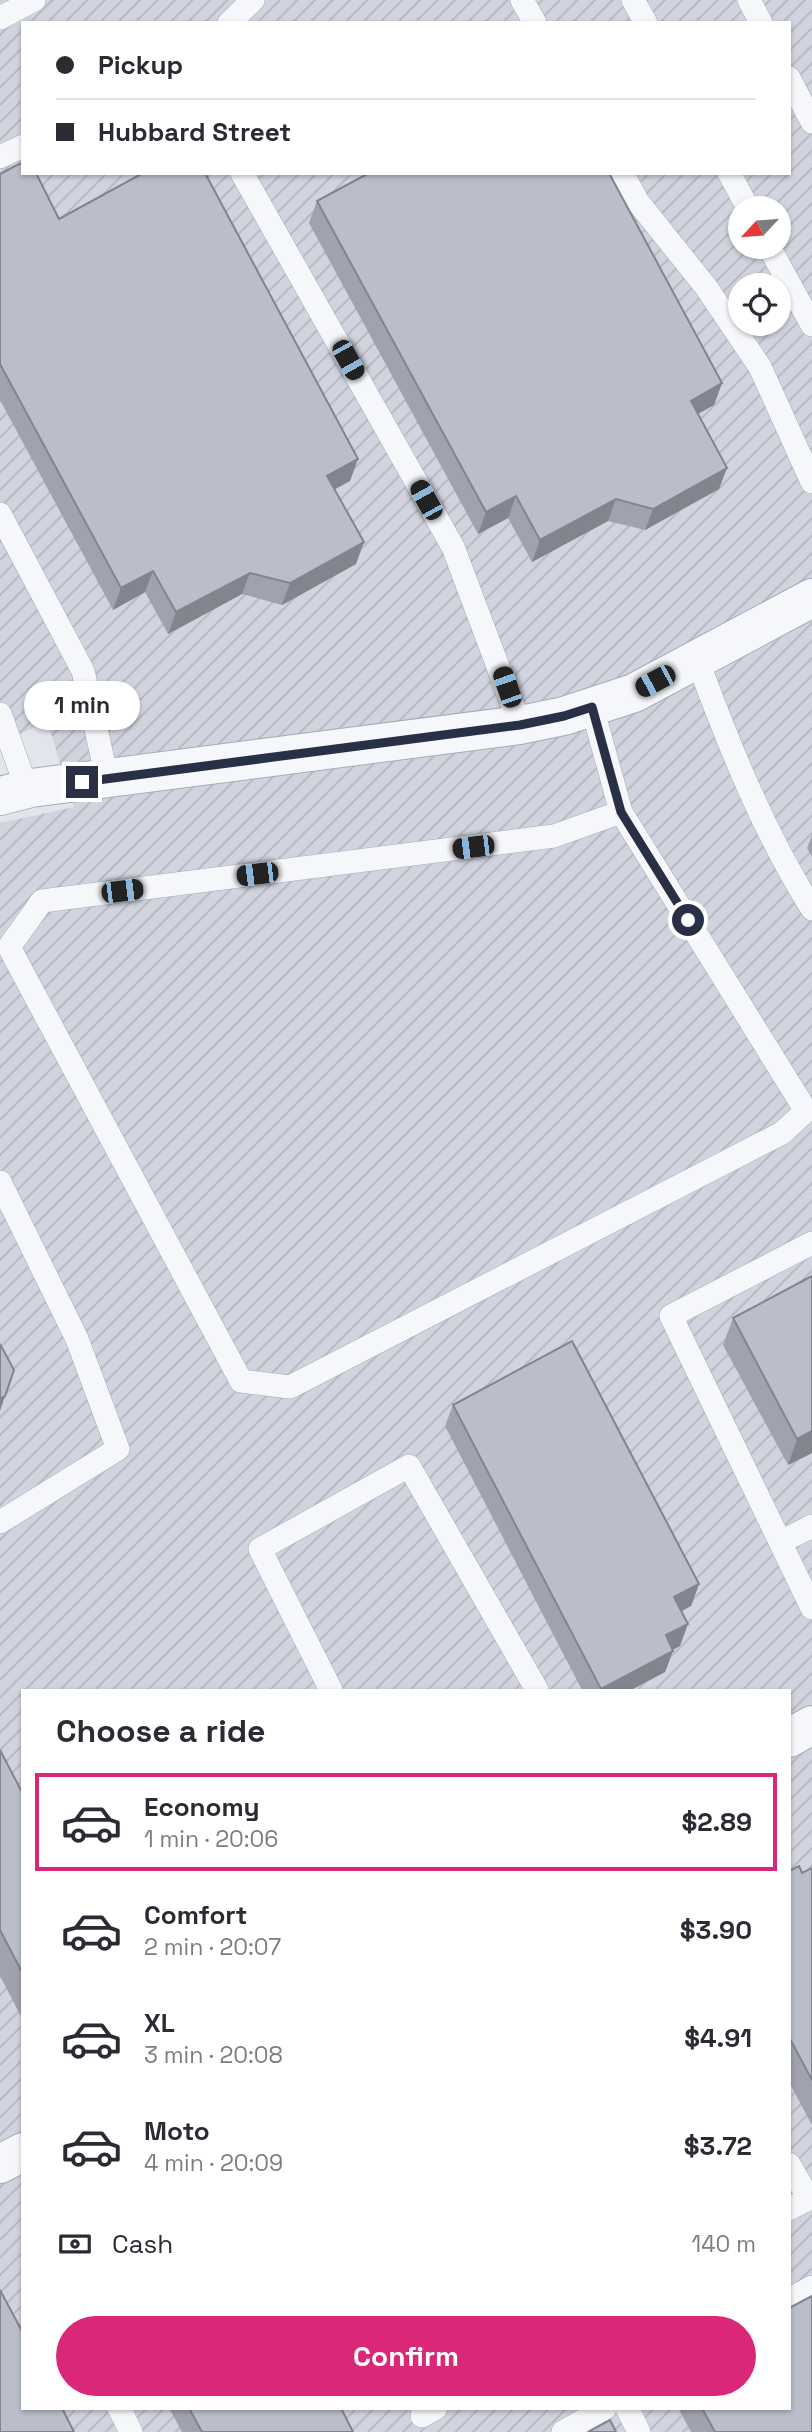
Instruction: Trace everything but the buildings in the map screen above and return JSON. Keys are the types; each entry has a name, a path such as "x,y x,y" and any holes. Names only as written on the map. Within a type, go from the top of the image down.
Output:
{"street":[{"path":"13,792 520,725 564,716 634,693 812,598"},
{"path":"791,1737 812,1725"},
{"path":"0,2164 21,2153"}],"lane":[{"path":"0,18 34,0"},
{"path":"231,21 253,0"},
{"path":"522,0 534,21"},
{"path":"633,0 645,21"},
{"path":"749,0 760,21"},
{"path":"791,82 812,122"},
{"path":"0,158 21,147"},
{"path":"243,175 453,547 520,725"},
{"path":"623,175 638,202 706,287 760,366 812,482"},
{"path":"730,175 741,196"},
{"path":"776,259 812,325"},
{"path":"0,514 83,671 107,778"},
{"path":"697,659 732,752 793,879 812,909"},
{"path":"592,707 621,812 806,1111 782,1133 290,1387 241,1381 9,947 42,901 554,836 621,812"},
{"path":"0,714 13,792"},
{"path":"0,1182 77,1339 118,1449 0,1521"},
{"path":"812,1243 671,1316 812,1608"},
{"path":"330,1689 260,1549 409,1466 536,1689"},
{"path":"781,1542 812,1526"},
{"path":"791,2170 803,2203"},
{"path":"791,2299 812,2287"},
{"path":"120,2410 131,2432"},
{"path":"564,2432 602,2410"},
{"path":"628,2410 639,2432"}],"shaded area":[{"path":"0,0 812,0 812,2432 0,2432 0,823 74,807 47,721 0,744"}],"route":[{"path":"82,782 520,725 592,707 621,812 688,920"}]}
